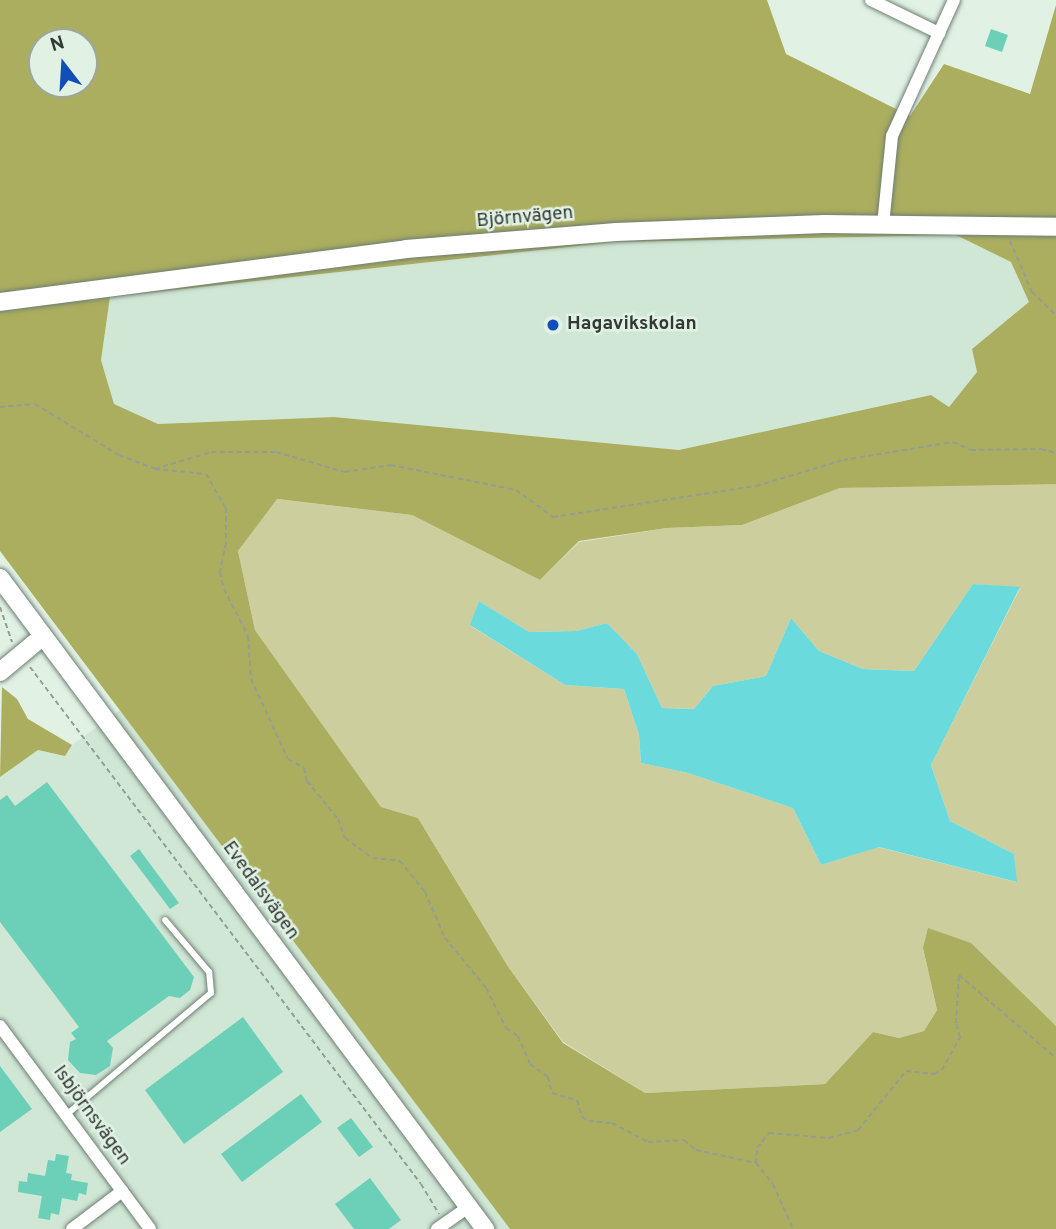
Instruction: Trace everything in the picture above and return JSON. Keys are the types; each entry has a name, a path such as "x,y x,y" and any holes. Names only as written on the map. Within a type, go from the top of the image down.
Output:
{"street":[{"path":"871,0 939,33"},
{"path":"883,225 891,135 954,0"},
{"name":"Björnvägen","path":"0,302 406,249 616,232 883,225 1056,227"},
{"name":"Evedalsvägen","path":"0,578 485,1229"},
{"path":"0,671 13,648 43,636"},
{"name":"Isbjörnsvägen","path":"0,1026 150,1229"},
{"path":"72,1229 122,1191"},
{"path":"441,1226 468,1207"}],"lane":[{"path":"66,1115 211,993 209,972 165,920"}],"path":[{"path":"1009,226 1013,252 1031,292 1056,315"},
{"path":"0,407 35,404 119,456 155,469 206,474 226,508 226,543 220,572 224,589 248,636 251,679 288,759 304,768 307,781 338,819 345,838 373,858 400,861 425,892 444,938 486,988 506,1028 518,1036 530,1064 548,1077 552,1093 577,1100 582,1117 589,1121 612,1123 648,1142 684,1140 696,1150 756,1163 773,1184 793,1229"},
{"path":"155,469 211,452 276,453 345,472 391,465 516,490 553,517 757,486 843,460 953,442 971,450 1041,449 1056,453"},
{"path":"0,607 13,648 421,1184 441,1226"},
{"path":"756,1163 757,1148 769,1133 829,1138 858,1130 906,1071 934,1074 942,1070 960,1037 956,1023 959,975 1056,1058"}],"shaded area":[{"name":"Hagavikskolan","path":"956,235 1011,262 1030,302 972,349 977,372 949,407 930,395 680,450 334,417 158,424 114,404 101,360 110,297 614,242"},
{"path":"120,710 510,1229 0,1229 0,777 38,750 65,756 72,745"}],"green space":[{"path":"0,0 767,0 786,54 910,116 944,64 1030,94 1056,5 1056,484 840,488 742,525 667,528 579,541 540,580 412,515 277,499 238,551 255,630 381,807 418,818 507,965 563,1043 645,1093 825,1084 873,1032 899,1038 924,1031 937,1010 923,948 928,928 971,943 1056,1026 1056,1229 510,1229 0,551","holes":["956,235 1011,262 1029,302 972,349 977,372 949,407 931,395 679,450 334,417 158,424 114,404 101,360 110,297 614,242"]},
{"path":"1056,484 1056,1026 1026,1000 923,948 937,1010 924,1031 899,1038 873,1032 825,1084 645,1093 563,1042 507,965 418,818 381,807 255,630 238,551 276,499 412,515 540,580 579,542 667,528 742,525 840,488","holes":["973,584 1020,588 931,765 950,821 1014,854 1016,882 878,847 821,865 793,808 688,773 641,763 639,735 624,689 565,685 471,626 479,601 529,632 576,631 607,623 637,654 662,708 694,709 713,686 766,676 791,618 819,651 863,669 914,671"]},
{"path":"2,687 17,699 28,719 72,745 65,756 38,750 0,777"}],"water":[{"path":"973,584 1020,587 931,765 950,821 1014,854 1017,882 879,847 821,865 793,808 688,773 641,763 639,735 624,689 565,685 470,625 479,601 529,632 576,631 607,623 637,654 662,708 694,709 713,686 766,676 791,618 819,651 863,669 914,671"}],"building":[{"path":"991,29 1008,35 1002,52 985,46"},
{"path":"47,782 194,977 190,990 180,998 169,996 107,1041 113,1048 110,1066 96,1075 80,1073 68,1060 70,1042 76,1039 71,1033 79,1027 0,922 0,800 7,795 15,806"},
{"path":"139,849 179,903 170,909 130,856"},
{"path":"243,1017 283,1072 184,1144 145,1090"},
{"path":"0,1066 32,1109 0,1132"},
{"path":"301,1094 322,1122 242,1182 221,1154"},
{"path":"351,1118 373,1147 359,1157 337,1128"},
{"path":"56,1154 69,1156 66,1173 72,1174 71,1180 88,1183 86,1195 79,1193 77,1201 62,1198 59,1215 51,1213 50,1220 38,1218 42,1196 18,1192 19,1181 27,1182 28,1173 45,1176 48,1160 55,1161"},
{"path":"370,1178 401,1220 389,1229 354,1229 335,1204"}],"place":[{"name":"Hagavikskolan","path":"553,325"}]}
